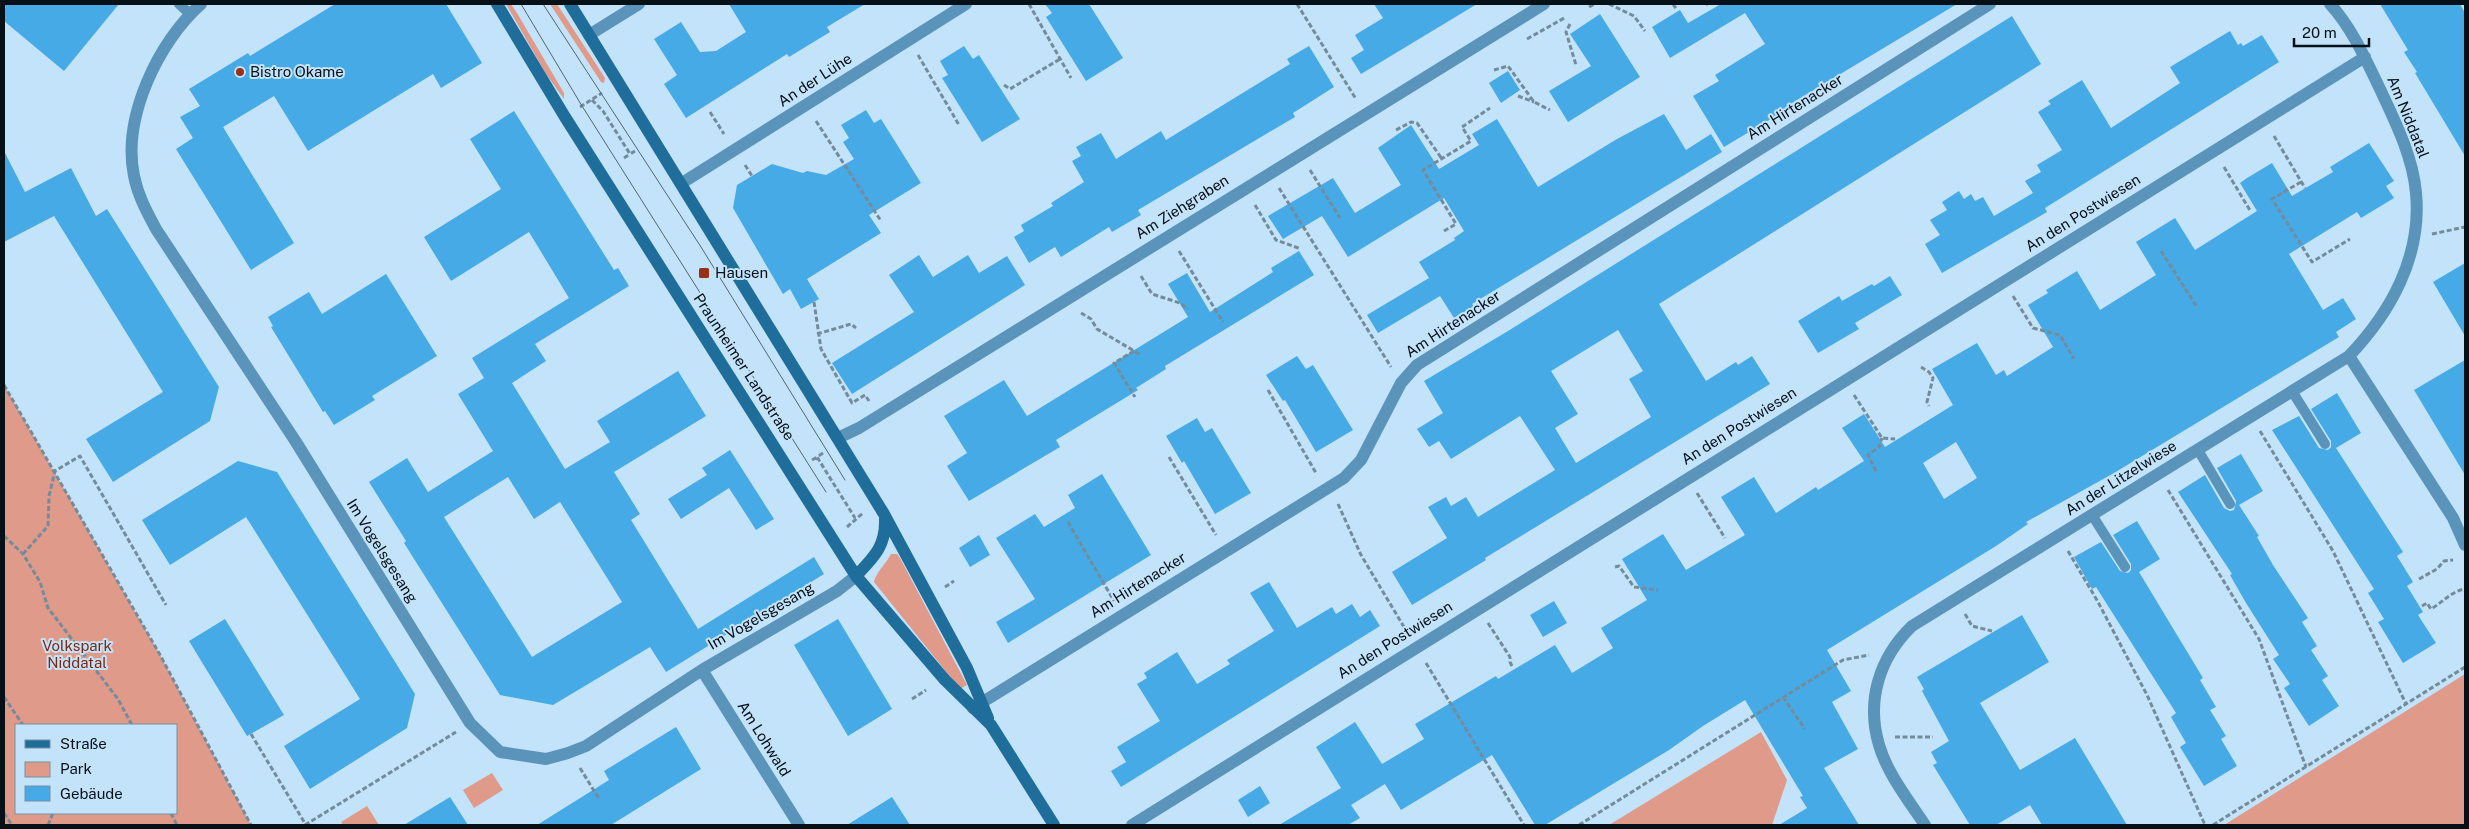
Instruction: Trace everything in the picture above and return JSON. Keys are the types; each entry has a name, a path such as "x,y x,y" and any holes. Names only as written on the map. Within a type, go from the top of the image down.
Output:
{"main road":[{"name":"Praunheimer Landstraße","path":"497,4 565,117 856,576 945,680 978,705"},
{"name":"Praunheimer Landstraße","path":"570,4 682,183 884,514 967,668 978,705 1054,825"},
{"path":"856,576 871,560 885,535 884,514"}],"street":[{"name":"Im Vogelsgesang","path":"201,4 190,14 156,62 136,116 132,144 133,164 140,198 156,229 296,442 470,723 500,752 546,759 586,746 702,670 837,590 856,576"},
{"path":"589,34 639,4"},
{"name":"An der Lühe","path":"682,183 966,4"},
{"name":"Am Ziehgraben","path":"838,438 859,428 1269,172 1544,4"},
{"name":"Am Hirtenacker","path":"978,705 1122,614 1327,491 1344,478 1361,460 1401,383 1409,372 1990,4"},
{"name":"Am Niddatal","path":"2330,4 2364,57 2396,125 2412,168 2416,192 2414,234 2402,279 2392,300 2372,332 2349,356"},
{"name":"An den Postwiesen","path":"1132,825 2364,57"},
{"path":"2349,356 2453,518 2465,545"},
{"name":"An der Litzelwiese","path":"1925,825 1889,768 1879,746 1874,714 1875,690 1889,652 1912,626 2349,356"},
{"name":"Am Lohwald","path":"702,670 799,825"}],"lane":[{"path":"179,4 190,14"},
{"path":"2292,391 2325,444"},
{"path":"2198,450 2230,504"},
{"path":"2092,515 2125,567"}],"path":[{"path":"1029,4 1071,78"},
{"path":"1296,4 1366,114"},
{"path":"1589,7 1595,4"},
{"path":"1610,4 1634,16 1644,31"},
{"path":"1673,4 1677,10"},
{"path":"1527,39 1566,16"},
{"path":"1570,24 1566,32 1576,65"},
{"path":"909,39 959,125"},
{"path":"1004,85 1010,89 1060,59"},
{"path":"1494,70 1508,66 1534,102"},
{"path":"574,112 605,91"},
{"path":"1518,96 1550,110"},
{"path":"592,100 603,110 630,154"},
{"path":"1444,231 1456,224 1423,170 1471,141 1462,127 1490,108"},
{"path":"710,112 728,142"},
{"path":"816,121 881,221"},
{"path":"1396,130 1411,122 1417,123 1442,159"},
{"path":"2272,131 2305,188"},
{"path":"624,158 635,151"},
{"path":"2222,162 2251,212"},
{"path":"745,166 752,176"},
{"path":"1307,166 1340,218"},
{"path":"1269,172 1401,383"},
{"path":"2301,182 2272,199 2312,262 2350,239"},
{"path":"1252,200 1276,240 1301,249"},
{"path":"2414,234 2431,234 2465,227"},
{"path":"1169,235 1224,322"},
{"path":"2161,251 2197,307"},
{"path":"1138,271 1152,294 1180,303 1188,309"},
{"path":"2011,294 2033,328 2060,336 2074,359"},
{"path":"814,302 817,334 825,358 852,403 865,395 872,406"},
{"path":"1078,312 1091,319 1097,329 1141,355"},
{"path":"817,334 841,325 850,324 856,328"},
{"path":"1134,351 1114,363 1135,397"},
{"path":"1921,366 1933,378 1927,402 1929,406"},
{"path":"4,385 159,653 251,825"},
{"path":"1268,390 1327,491"},
{"path":"1853,393 1882,438"},
{"path":"2251,416 2334,551 2406,704"},
{"path":"1882,438 1895,439"},
{"path":"1876,471 1868,455 1879,446 1882,438"},
{"path":"812,460 823,453"},
{"path":"23,554 48,526 50,496 55,471 80,456 166,605"},
{"path":"817,457 855,518"},
{"path":"1169,457 1225,551"},
{"path":"2159,474 2259,639 2306,767"},
{"path":"1696,490 1725,538"},
{"path":"846,528 855,518 870,509"},
{"path":"1068,522 1122,614"},
{"path":"4,536 23,554 40,582 48,608 118,699 131,724"},
{"path":"2058,536 2098,602 2146,694 2206,825"},
{"path":"2419,579 2437,569 2444,561 2458,558"},
{"path":"1615,567 1619,566 1634,587 1658,590"},
{"path":"2422,606 2427,603 2431,609 2449,598 2455,591 2465,589"},
{"path":"1962,609 1972,626 1992,631"},
{"path":"1487,621 1510,657 1513,668"},
{"path":"1579,825 1843,660 1889,652"},
{"path":"2213,825 2465,667"},
{"path":"912,699 926,690"},
{"path":"4,697 22,724"},
{"path":"1784,697 1805,729"},
{"path":"251,734 306,825 470,723"},
{"path":"1892,737 1933,737"},
{"path":"579,765 599,799"},
{"path":"4,813 12,825"}],"green space":[{"path":"506,4 511,4 517,13 564,93 564,99 546,74"},
{"path":"550,4 557,4 605,78 604,83 601,82"},
{"name":"Volkspark Niddatal","path":"4,385 159,653 251,825 4,825"},
{"path":"891,554 897,554 900,558 967,685 960,689 874,582"},
{"path":"2465,674 2465,825 2224,825"},
{"path":"1761,732 1787,780 1772,825 1609,825"},
{"path":"492,773 503,790 474,808 463,790"},
{"path":"367,806 379,825 343,825 341,822"}],"building":[{"path":"4,4 119,4 64,71 4,21"},
{"path":"335,4 446,4 482,63 441,88 433,74 308,151 274,96 223,127 294,243 251,270 176,149 193,138 180,117 200,106 189,89 248,53 250,56"},
{"path":"729,4 865,4 827,27 830,32 789,57 787,54 686,118 664,84 677,75 654,39 681,22 700,52 716,51 746,32"},
{"path":"1045,4 1089,4 1123,58 1086,81 1046,17 1052,13"},
{"path":"1374,4 1477,4 1361,74 1351,58 1364,50 1355,35 1383,18"},
{"path":"1721,4 1957,4 1787,106 1789,108 1724,147 1693,96 1719,81 1715,75 1765,44 1745,13 1670,58 1652,27 1680,10 1688,23"},
{"path":"2380,4 2460,4 2465,13 2465,156 2415,73 2417,72 2404,52 2408,50"},
{"path":"1600,14 1640,77 1568,122 1549,91 1591,66 1570,34"},
{"path":"2012,16 2041,64 1659,304 1706,381 1736,362 1738,365 1752,356 1770,384 1485,558 1486,560 1412,605 1392,572 1447,538 1428,507 1446,497 1451,506 1466,497 1478,517 1555,470 1520,416 1451,459 1439,441 1429,447 1417,429 1443,413 1424,381 1508,331","holes":["1618,330 1643,371 1629,379 1651,417 1576,463 1555,428 1578,414 1551,371"]},
{"path":"2230,31 2238,45 2241,43 2243,46 2262,35 2279,62 2045,208 2047,212 1942,273 1925,244 1940,235 1930,220 1947,210 1942,202 1959,191 1964,199 1971,194 1975,201 1983,197 1994,216 2033,193 2025,181 2041,172 2037,165 2062,150 2038,112 2051,104 2048,101 2082,80 2111,128 2180,83 2170,67"},
{"path":"964,46 973,59 979,55 1020,119 982,142 942,78 948,75 940,61"},
{"path":"1309,46 1334,87 1293,113 1295,117 1138,210 1141,215 1112,232 1109,227 1061,257 1055,247 1029,263 1014,237 1024,231 1021,225 1053,206 1051,203 1084,182 1072,161 1081,156 1076,147 1101,133 1116,159 1161,131 1166,140 1290,64 1287,59"},
{"path":"1508,71 1520,90 1501,103 1489,83"},
{"path":"866,110 874,123 881,119 921,183 869,215 881,233 807,279 819,299 801,309 790,289 783,294 733,208 737,185 772,164 803,173 807,171 826,175 854,159 843,142 849,138 841,125"},
{"path":"514,111 614,270 618,268 629,286 535,344 546,361 512,383 565,469 610,442 597,421 678,371 706,416 614,472 640,514 631,520 698,629 814,557 824,574 666,672 650,647 553,705 500,695 404,543 406,541 369,482 407,458 428,492 493,451 458,394 484,378 472,358 569,298 529,232 451,281 424,237 501,189 470,139","holes":["508,477 534,519 560,502 622,602 532,657 444,517"]},
{"path":"1664,114 1686,150 1711,134 1722,152 1472,304 1474,306 1454,318 1440,296 1378,333 1367,315 1429,278 1419,262 1455,240 1454,238 1464,231 1444,198 1348,257 1322,216 1283,239 1268,216 1333,178 1355,213 1401,185 1378,148 1411,125 1439,169 1479,145 1472,134 1497,119 1538,187 1617,139"},
{"path":"2369,143 2394,181 2386,186 2394,198 2361,218 2357,212 2289,254 2323,310 2343,298 2356,319 2336,332 2339,337 2114,473 2026,522 2028,524 1996,546 1827,650 1851,691 1832,702 1858,749 1824,768 1859,825 1779,825 1807,808 1800,797 1803,796 1745,700 1669,750 1545,825 1535,825 1492,755 1401,810 1385,784 1351,805 1360,818 1348,825 1279,825 1341,788 1316,747 1355,722 1382,764 1424,739 1415,724 1496,676 1498,679 1555,645 1572,673 1613,648 1601,628 1647,600 1622,559 1663,534 1686,570 1745,535 1721,497 1754,477 1776,513 1816,487 1818,490 1864,461 1842,428 1864,414 1885,447 1953,405 1932,369 1977,343 1996,375 2004,370 2007,376 2053,347 2028,305 2048,293 2046,290 2077,271 2100,310 2156,275 2136,242 2175,218 2195,250 2257,211 2240,183 2247,178 2272,163 2292,196 2333,172 2330,167","holes":["1956,442 1977,478 1944,499 1923,463"]},
{"path":"4,151 25,192 71,168 96,216 107,209 219,387 210,421 113,482 86,439 163,392 54,216 4,242"},
{"path":"1299,251 1314,275 1165,366 1166,369 1136,388 1138,390 1056,440 1060,447 969,501 947,466 967,453 944,416 1004,380 1027,416 1188,317 1168,284 1187,273 1210,312 1273,272 1271,268"},
{"path":"919,255 933,277 968,255 979,273 1007,256 1025,285 852,394 832,363 914,312 889,275"},
{"path":"2465,263 2465,336 2433,282"},
{"path":"386,274 437,356 372,396 375,400 334,425 325,411 323,412 271,327 273,326 268,317 309,292 322,314"},
{"path":"1890,276 1902,295 1855,323 1859,329 1818,353 1798,321 1839,296 1842,301"},
{"path":"1297,356 1306,369 1313,365 1353,430 1316,452 1285,400 1283,401 1266,375"},
{"path":"2465,360 2465,475 2414,390"},
{"path":"2337,393 2361,433 2336,448 2403,552 2397,556 2413,582 2407,586 2423,612 2418,615 2436,643 2403,663 2378,622 2384,619 2368,593 2374,589 2272,430 2299,416 2319,448 2328,450 2331,447 2331,441 2311,409"},
{"path":"1197,418 1205,432 1212,428 1251,493 1215,514 1184,461 1182,463 1166,436"},
{"path":"730,450 774,519 756,530 729,488 681,519 668,499 707,475 702,468"},
{"path":"2241,454 2263,491 2239,505 2259,536 2257,537 2273,565 2308,618 2302,622 2317,646 2311,650 2328,676 2322,680 2339,706 2309,726 2284,688 2290,684 2273,659 2279,655 2246,603 2230,575 2232,574 2178,492 2205,475 2224,508 2230,511 2234,510 2236,501 2217,468"},
{"path":"238,461 277,472 415,694 407,728 310,789 284,746 360,699 246,517 170,565 142,520"},
{"path":"1102,474 1151,555 1008,643 996,622 1035,599 996,538 1035,514 1044,527 1075,508 1068,495"},
{"path":"2137,521 2160,559 2139,572 2203,678 2200,680 2216,707 2210,710 2226,736 2221,739 2237,766 2204,786 2180,747 2186,743 2171,717 2176,713 2096,587 2092,589 2074,557 2101,542 2120,571 2128,573 2131,570 2131,564 2113,535"},
{"path":"979,535 990,555 970,567 959,548"},
{"path":"1269,582 1297,628 1332,607 1336,614 1352,604 1360,617 1370,610 1380,626 1121,787 1111,771 1126,762 1117,747 1160,721 1137,684 1147,678 1144,673 1177,652 1197,684 1230,664 1227,660 1274,631 1250,593"},
{"path":"1554,601 1567,623 1543,637 1530,615"},
{"path":"2022,615 2049,662 1980,703 2020,770 2075,738 2127,825 2042,825 2030,805 1996,825 1970,825 1933,765 1937,763 1931,752 1949,741 1922,691 1924,689 1917,677"},
{"path":"225,619 284,715 247,736 189,641"},
{"path":"838,619 892,709 848,736 794,645"},
{"path":"676,727 701,769 611,825 537,825 609,780 604,771"},
{"path":"1260,786 1270,803 1248,817 1238,800"},
{"path":"450,797 468,825 404,825"},
{"path":"892,797 910,825 847,825"}],"tram line":[{"path":"521,4 582,106 826,492"},
{"path":"543,4 701,247 845,480"}],"place":[{"name":"Bistro Okame","path":"240,72"},
{"name":"Hausen","path":"704,273"}]}
